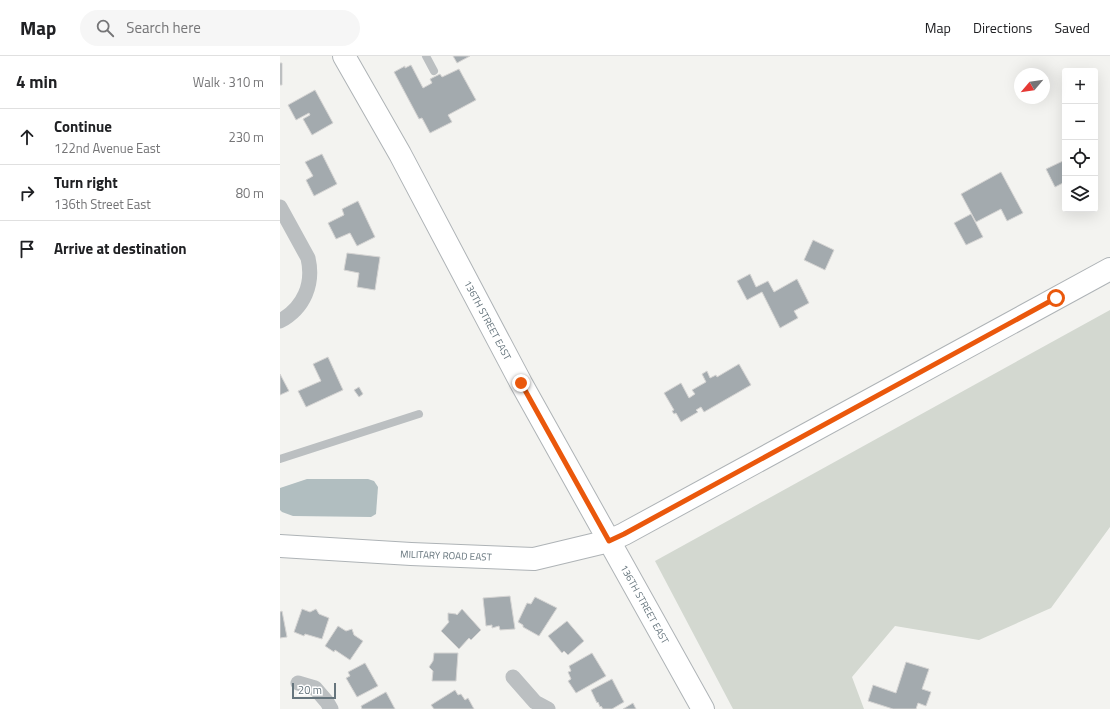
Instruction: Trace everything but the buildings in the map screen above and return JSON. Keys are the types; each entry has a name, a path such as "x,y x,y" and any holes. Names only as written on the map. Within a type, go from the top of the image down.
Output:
{"main road":[{"name":"136TH STREET EAST","path":"344,56 400,154 521,383 703,709"},
{"name":"MILITARY ROAD EAST","path":"280,546 410,554 534,559 609,541 1110,269"}],"street":[{"path":"280,207 308,258 310,266 310,280 303,301 295,311 280,321"},
{"path":"513,677 535,702 548,709"},
{"path":"298,683 315,688 331,709"}],"lane":[{"path":"426,56 434,71"},
{"path":"280,459 419,414"}],"shaded area":[{"path":"1110,310 1110,527 1051,608 979,640 895,626 852,677 864,709 733,709 655,561"},
{"path":"307,479 368,479 374,481 378,487 376,514 371,517 293,516 282,512 280,510 280,488"}],"route":[{"path":"521,383 609,541 1056,298"}]}
